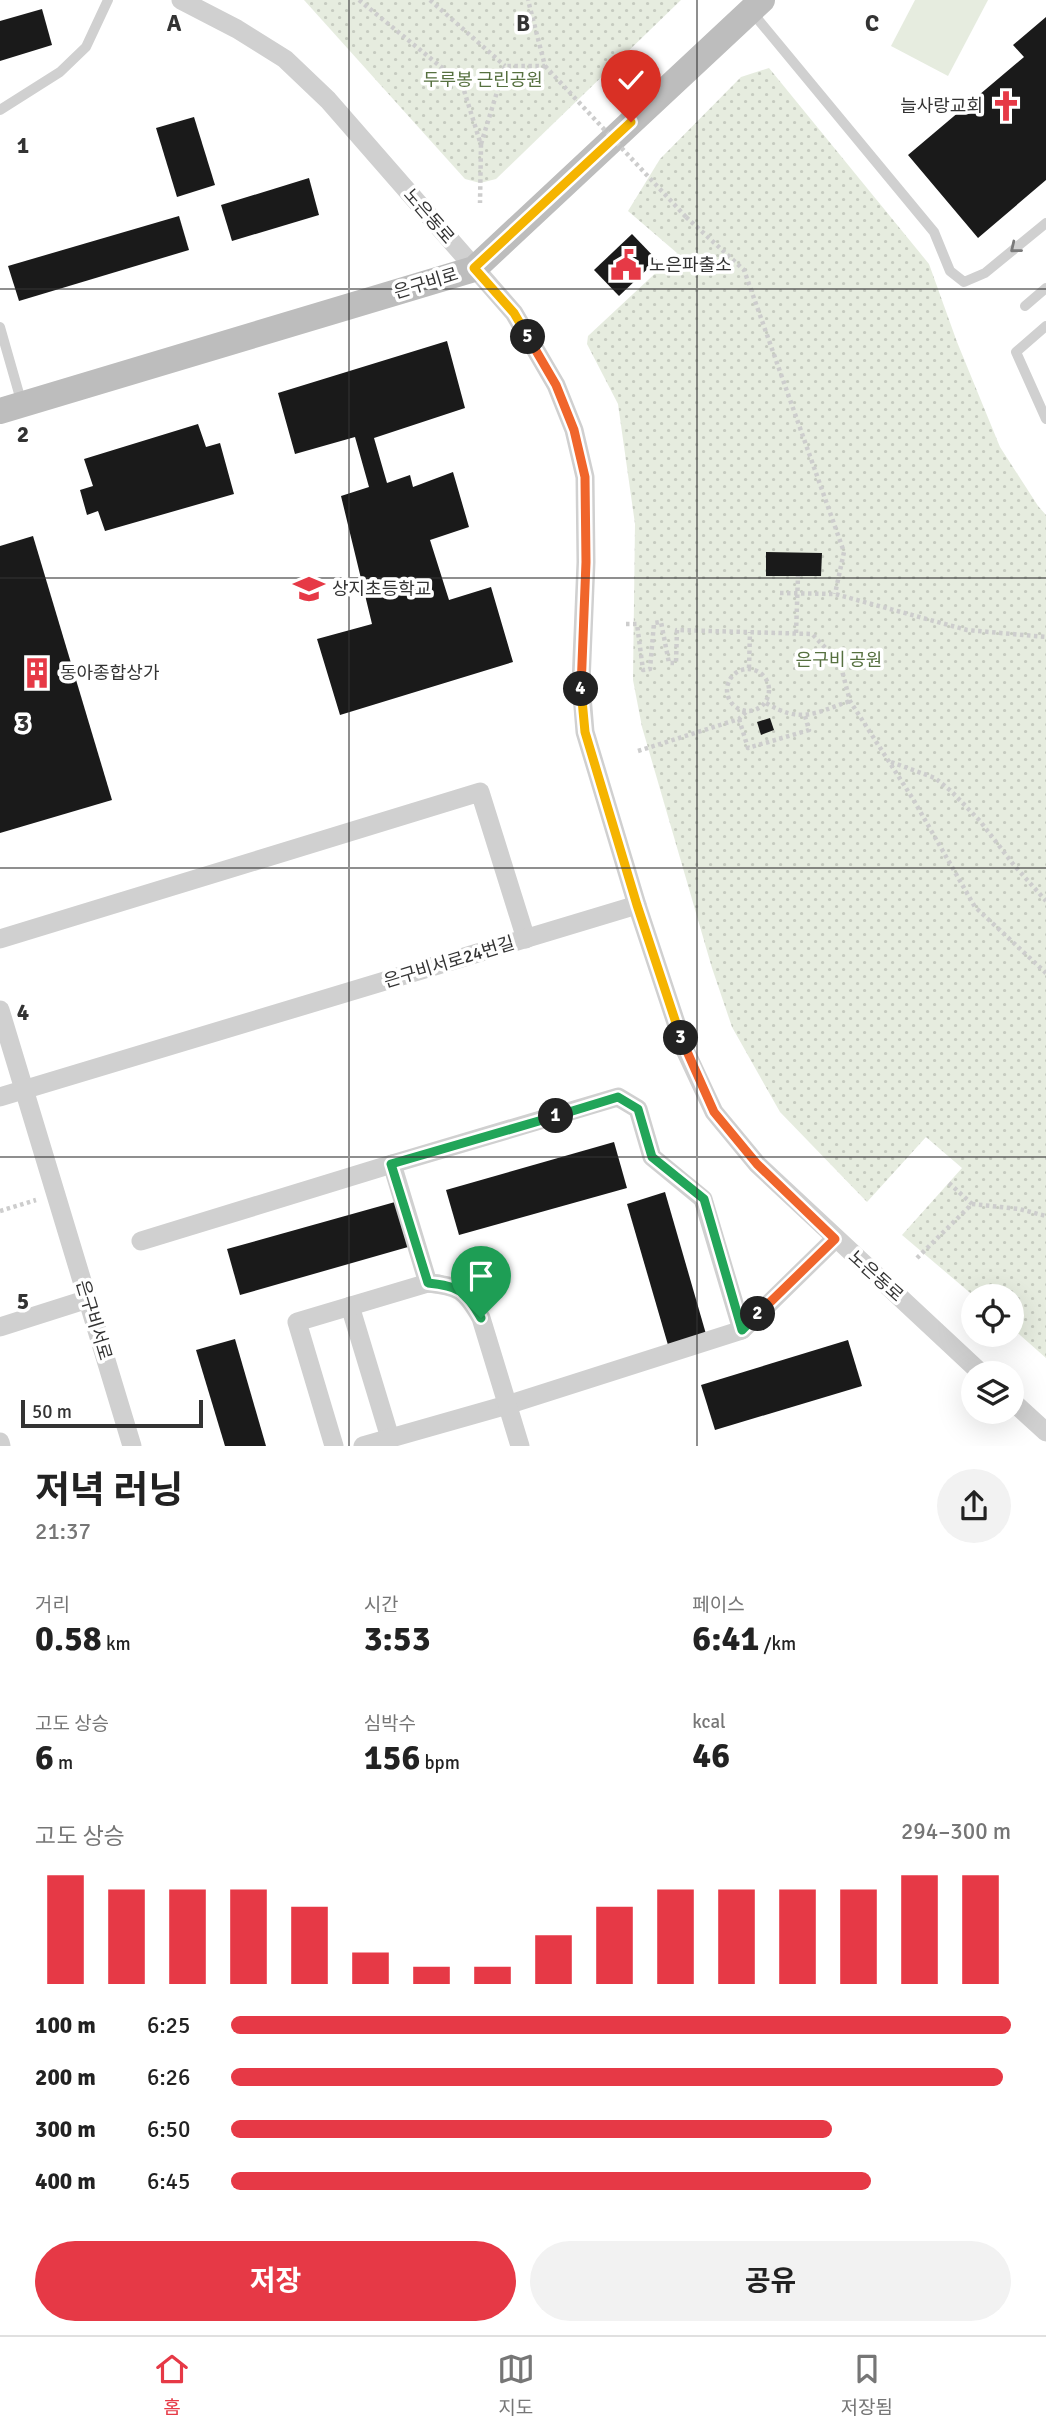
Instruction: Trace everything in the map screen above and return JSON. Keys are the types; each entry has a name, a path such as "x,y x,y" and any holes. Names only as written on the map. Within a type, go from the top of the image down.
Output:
{"street":[{"name":"노은동로","path":"181,0 237,29 285,59 328,100 514,313 556,385 574,430 585,477 586,562 581,683 585,732 637,905 685,1050 714,1112 757,1164 968,1361"},
{"name":"은구비로","path":"11,408 474,268 756,5"},
{"name":"은구비서로24번길","path":"0,939 480,792 526,939 0,1097"},
{"path":"526,939 637,905"},
{"name":"은구비서로","path":"0,1010 132,1446"},
{"path":"141,1241 618,1097 638,1109 652,1157 704,1199 742,1330"},
{"path":"391,1164 428,1283"},
{"path":"363,1446 507,1405 742,1330 835,1239"},
{"path":"334,1446 297,1322 428,1283 454,1286 471,1301 481,1318 520,1446"},
{"path":"0,1327 88,1299"},
{"path":"350,1306 390,1438"},
{"path":"1024,1412 1046,1432"}],"lane":[{"path":"0,110 60,72 86,47 108,0"},
{"path":"756,5 934,232 950,271 964,282 985,273 1046,223"},
{"path":"1025,306 1046,288"},
{"path":"1046,326 1016,352 1046,419"},
{"path":"0,327 11,408"}],"path":[{"path":"359,0 463,84 481,145"},
{"path":"430,0 505,66 545,66"},
{"path":"528,0 545,66 686,217 744,270 844,552 835,594"},
{"path":"480,202 481,145 505,66"},
{"path":"796,633 799,576"},
{"path":"780,593 835,594 967,630 1046,637"},
{"path":"626,624 637,624 643,670 650,670 654,623 662,622 669,663 676,663 677,629 812,634 840,663 850,701 890,762 975,907 1046,973"},
{"path":"750,632 750,668"},
{"path":"750,668 761,672 768,681 770,692 766,703 756,710 746,712 736,708 729,699 727,688 730,678 738,671 750,668"},
{"path":"766,703 783,713 805,716 850,701"},
{"path":"638,751 739,719 746,712"},
{"path":"739,719 748,748 809,730 805,716"},
{"path":"890,762 935,778 951,791 980,821 1046,901"},
{"path":"949,1183 972,1204 1019,1209 1046,1216"},
{"path":"0,1211 56,1194"},
{"path":"917,1258 972,1204"}],"green space":[{"name":"두루봉 근린공원","path":"304,0 681,0 496,179 480,183 465,179"},
{"path":"915,0 988,0 948,76 891,46"},
{"name":"은구비 공원","path":"769,68 929,264 957,342 1000,447 1046,515 1046,1358 1024,1339 1024,1284 961,1285 902,1235 962,1168 926,1137 867,1202 780,1112 732,1027 712,968 642,727 633,680 635,524 618,404 587,344 588,336 677,253 628,211 660,159 741,77"}],"building":[{"path":"42,9 52,45 0,61 0,21"},
{"name":"늘사랑교회","path":"1046,17 1046,180 978,238 908,155 1024,57 1013,45"},
{"path":"194,117 215,185 177,197 156,128"},
{"path":"309,178 319,215 232,241 221,205"},
{"path":"179,216 189,250 19,301 8,266"},
{"name":"노은파출소","path":"632,234 657,260 619,296 594,270"},
{"path":"447,341 465,408 374,438 387,483 410,475 413,487 453,472 469,527 430,540 449,600 491,587 513,662 340,715 317,639 372,624 341,496 369,487 355,437 295,454 278,393"},
{"path":"198,424 206,447 220,443 234,494 105,531 98,511 87,515 80,490 93,486 84,459"},
{"name":"동아종합상가","path":"33,536 112,800 0,833 0,546"},
{"path":"766,552 822,553 821,576 766,576"},
{"path":"770,718 774,730 761,735 757,722"},
{"path":"614,1142 627,1188 459,1235 446,1190"},
{"path":"665,1192 706,1334 668,1345 627,1204"},
{"path":"395,1202 408,1247 240,1295 227,1249"},
{"path":"235,1339 266,1446 225,1446 196,1350"},
{"path":"848,1340 862,1386 715,1430 701,1385"}],"place":[{"name":"늘사랑교회","path":"1006,106"},
{"name":"노은파출소","path":"626,265"},
{"name":"상지초등학교","path":"309,589"},
{"name":"동아종합상가","path":"37,673"}],"route":[{"path":"481,1318 471,1301 454,1286 428,1283 391,1164 618,1097 638,1109 652,1157 704,1199 742,1330 835,1239 757,1164 714,1112 685,1050 637,905 585,732 581,683 586,562 585,477 574,430 556,385 514,313 474,268 631,122"}]}
